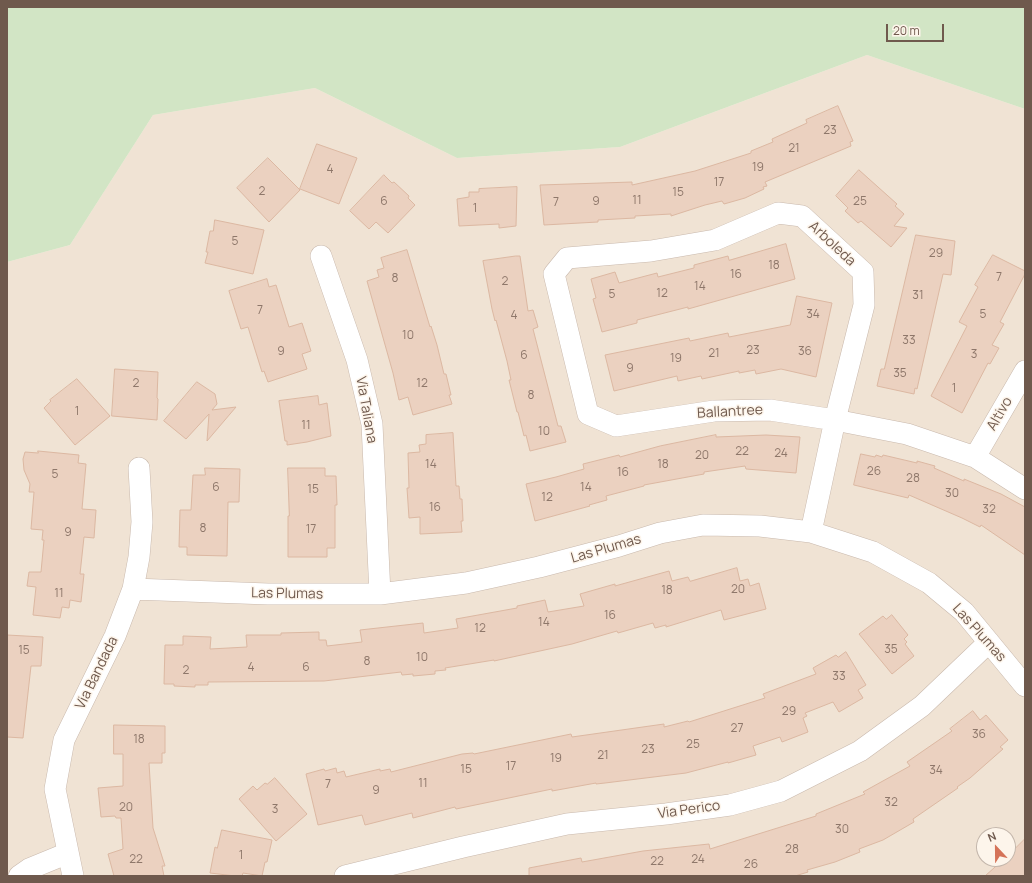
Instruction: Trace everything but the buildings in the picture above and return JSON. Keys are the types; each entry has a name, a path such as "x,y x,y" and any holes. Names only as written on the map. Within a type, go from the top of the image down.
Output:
{"street":[{"name":"Arboleda","path":"567,258 651,251 715,240 778,213 802,216 863,272 864,305 835,420 811,532"},
{"name":"Via Taliana","path":"322,256 357,360 372,424 380,594"},
{"name":"Ballantree","path":"567,258 554,274 588,414 616,426 714,411 770,410 835,420 907,434 975,457 1025,489"},
{"name":"Altivo","path":"975,457 1025,371"},
{"name":"Via Bandada","path":"73,876 55,789 64,740 115,636 132,589 139,557 142,522 139,468"},
{"name":"Las Plumas","path":"132,589 268,594 380,594 466,583 539,567 604,550 660,533 703,525 760,526 811,532 873,552 929,583 964,612 1025,686"},
{"name":"Via Perico","path":"345,876 463,847 567,824 666,814 730,805 781,791 860,751 922,706 989,642"},
{"path":"19,876 29,869 68,854"}],"shaded area":[{"path":"867,55 1025,109 1025,876 7,876 7,262 70,245 153,115 315,88 457,158 620,147"}],"green space":[{"path":"7,7 1025,7 1025,109 867,55 620,147 457,158 315,88 153,115 70,245 7,262"}]}
